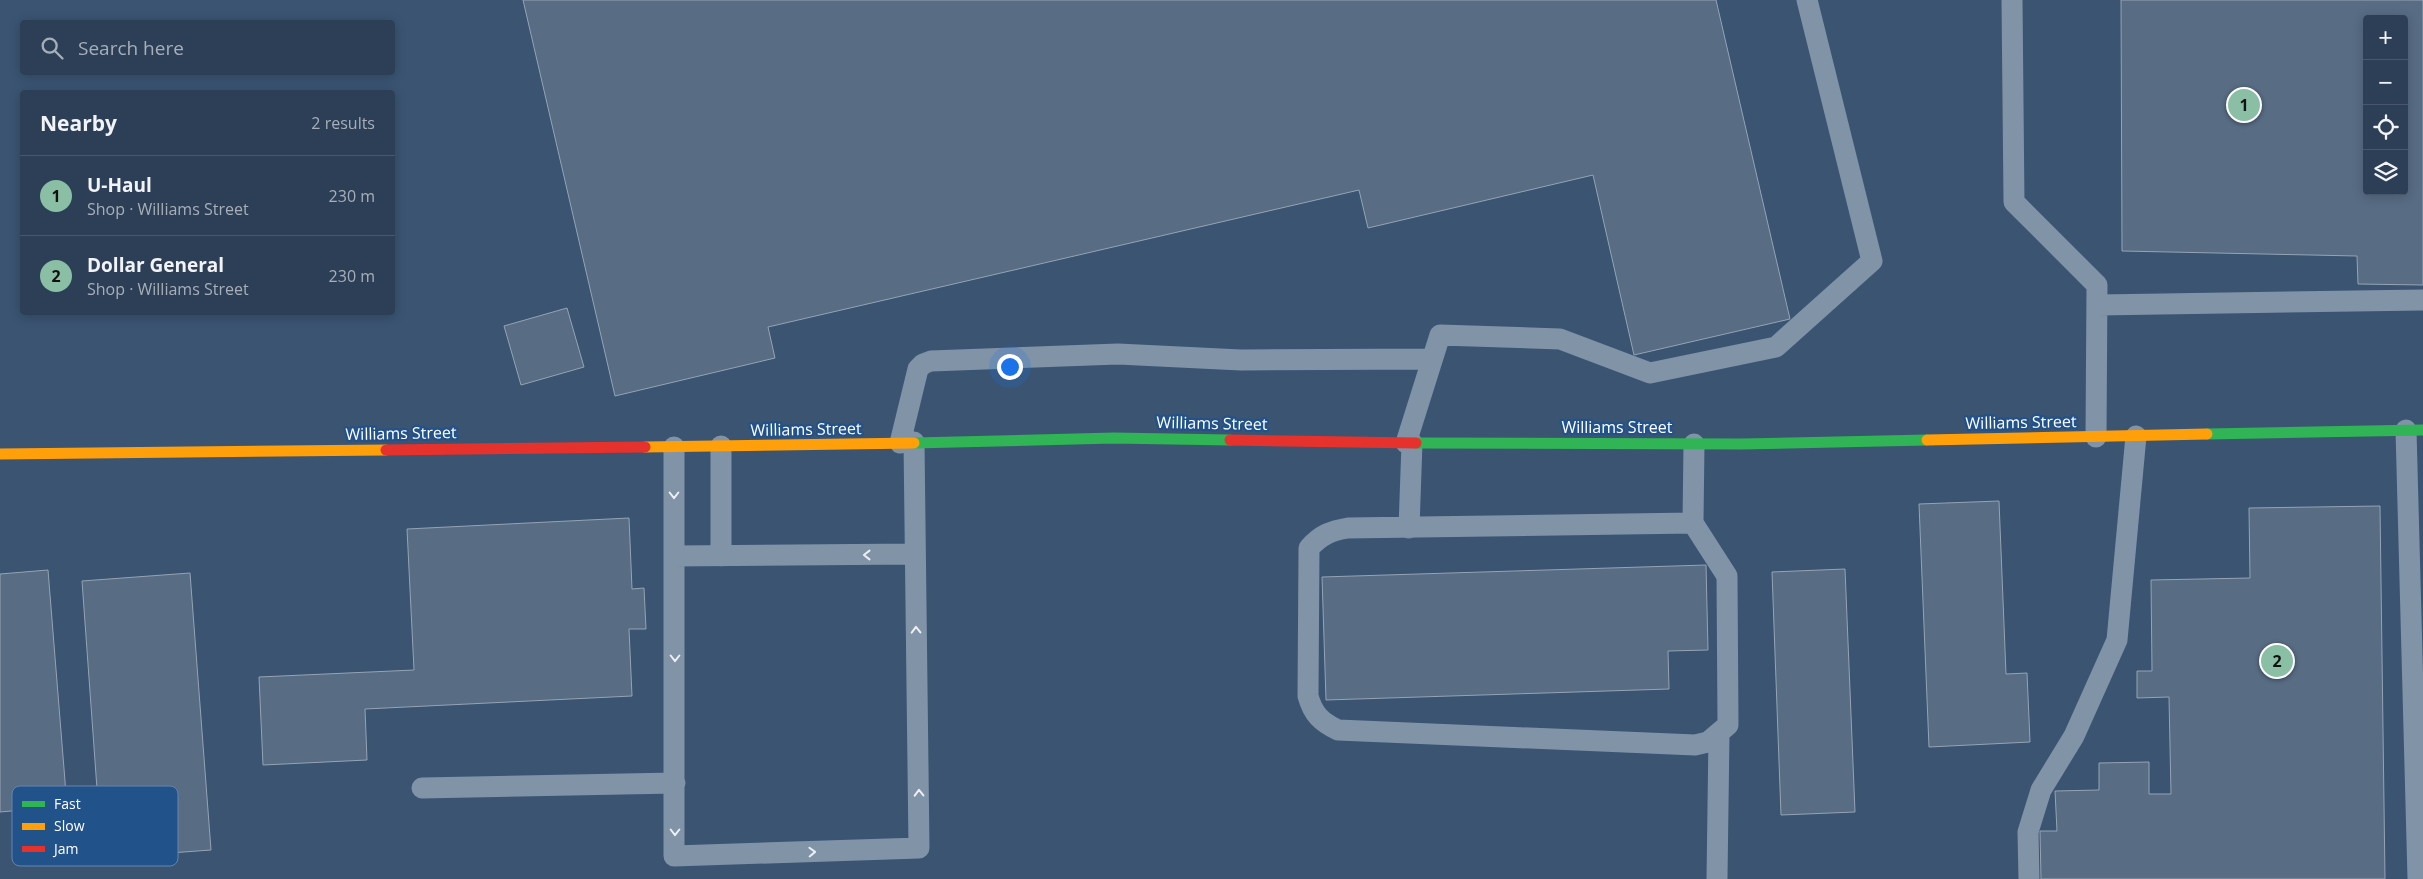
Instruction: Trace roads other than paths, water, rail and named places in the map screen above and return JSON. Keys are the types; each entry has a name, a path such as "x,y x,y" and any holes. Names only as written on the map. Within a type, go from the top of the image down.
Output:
{"street":[{"name":"Williams Street","path":"0,454 721,446 1114,438 1409,443 1694,444 2414,430"}],"lane":[{"path":"1409,528 1409,443 1440,335 1560,339 1650,373 1776,347 1872,261 1807,0"},
{"path":"2012,0 2014,202 2097,285 2099,305 2096,437"},
{"path":"2099,305 2423,300"},
{"path":"674,446 674,856 920,848 915,554 907,443 918,369 923,364 931,361 1118,354 1241,360 1432,359"},
{"path":"2414,430 2418,879"},
{"path":"2029,879 2028,832 2041,790 2074,736 2117,640 2136,436"},
{"path":"1693,523 1332,530 1320,536 1309,548 1308,696 1312,711 1324,724 1338,730 1695,745 1708,742 1728,725 1727,576 1693,523 1694,444"},
{"path":"721,446 721,556"},
{"path":"674,556 915,554"},
{"path":"1717,879 1719,734"},
{"path":"422,788 675,783"}],"place":[{"name":"U-Haul","path":"2244,105"},
{"name":"Dollar General","path":"2277,661"}]}
